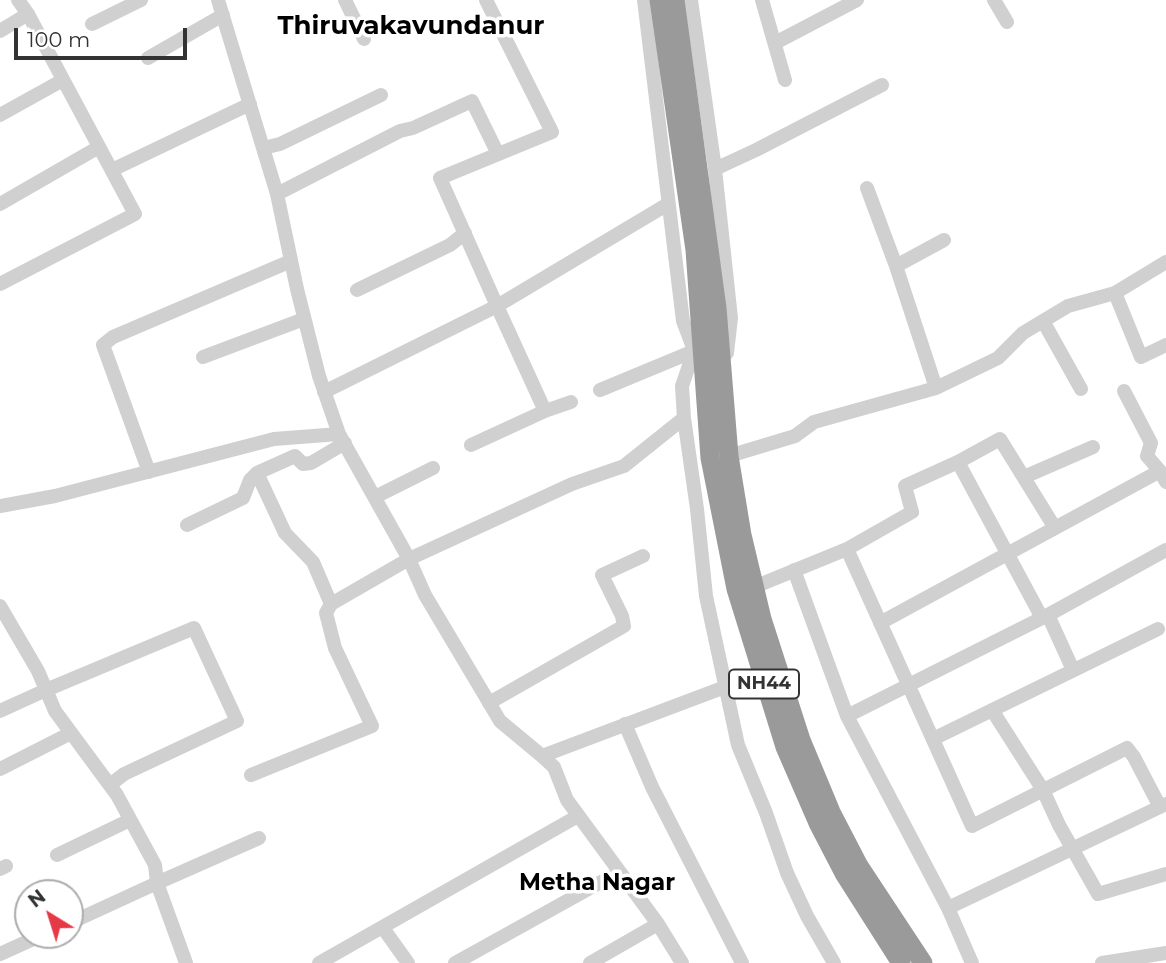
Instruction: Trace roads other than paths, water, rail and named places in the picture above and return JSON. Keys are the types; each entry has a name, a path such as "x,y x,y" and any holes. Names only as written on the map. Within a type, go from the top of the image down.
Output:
{"highway":[{"name":"NH44","path":"659,0 695,250 708,309"},
{"name":"NH44","path":"675,0 714,381 754,587 778,674 801,740 831,812 859,866 923,963"},
{"name":"NH44","path":"714,381 710,458 733,575 757,660 785,747 818,823 839,864 901,963"}],"street":[{"path":"0,285 135,214 18,0"},
{"path":"92,24 141,0"},
{"path":"218,0 277,194 304,319 324,392 342,438 409,559 425,595 500,721 554,767 567,800 682,963"},
{"path":"345,0 364,38"},
{"path":"486,0 552,132 440,178 545,411"},
{"path":"644,0 683,321 694,351 714,381"},
{"path":"691,0 715,169 731,318 714,381"},
{"path":"762,0 785,80"},
{"path":"775,43 857,0"},
{"path":"994,0 1007,22"},
{"path":"0,31 28,15"},
{"path":"148,58 223,15"},
{"path":"0,115 63,80"},
{"path":"715,169 882,85"},
{"path":"263,148 280,144 381,95"},
{"path":"277,194 400,131 413,128 472,101 498,154"},
{"path":"112,170 250,104"},
{"path":"0,204 99,147"},
{"path":"867,188 936,388"},
{"path":"324,392 497,306 668,204"},
{"path":"357,290 450,245 465,233"},
{"path":"896,266 944,240"},
{"path":"149,472 103,345 113,337 291,261"},
{"path":"729,456 795,436 814,422 936,388 998,358 1023,333 1068,306 1115,293 1164,267"},
{"path":"1115,293 1141,357 1166,345"},
{"path":"203,357 304,319"},
{"path":"1043,321 1081,389"},
{"path":"600,390 694,351"},
{"path":"694,351 682,386 684,418 706,596 738,744 787,873 807,916 834,963"},
{"path":"880,623 1055,528 1163,477 1147,456 1151,443 1124,391"},
{"path":"471,445 571,402"},
{"path":"251,775 372,726 335,648 326,613 331,604 409,559 572,484 624,466 684,418"},
{"path":"0,506 55,496 274,439 342,438"},
{"path":"187,525 243,498 250,480 257,473 295,456 303,464 312,463 342,438"},
{"path":"754,587 847,549 912,512 905,486 1000,439 1055,528"},
{"path":"1024,477 1093,447"},
{"path":"958,462 1073,670"},
{"path":"375,497 433,468"},
{"path":"257,473 285,533 313,562 331,604"},
{"path":"847,549 972,826 1127,748 1163,805 948,908"},
{"path":"847,716 1045,616 1166,550"},
{"path":"489,703 624,626 622,616 602,575 643,556"},
{"path":"794,570 847,716 948,908 972,963"},
{"path":"0,606 38,671 55,711 110,785 155,865 157,883 186,963"},
{"path":"0,712 194,628 237,721 124,774 110,785"},
{"path":"933,739 1158,629"},
{"path":"542,755 726,687"},
{"path":"992,709 1043,790 1098,894 1166,874"},
{"path":"625,724 652,787 742,963"},
{"path":"0,769 71,733"},
{"path":"319,963 578,816"},
{"path":"57,855 130,820"},
{"path":"84,917 259,838"},
{"path":"455,963 619,872"},
{"path":"590,963 657,925"},
{"path":"383,928 408,963"},
{"path":"1102,963 1166,953"}],"district":[{"name":"Thiruvakavundanur","path":"411,26"},
{"name":"Metha Nagar","path":"597,883"}]}
